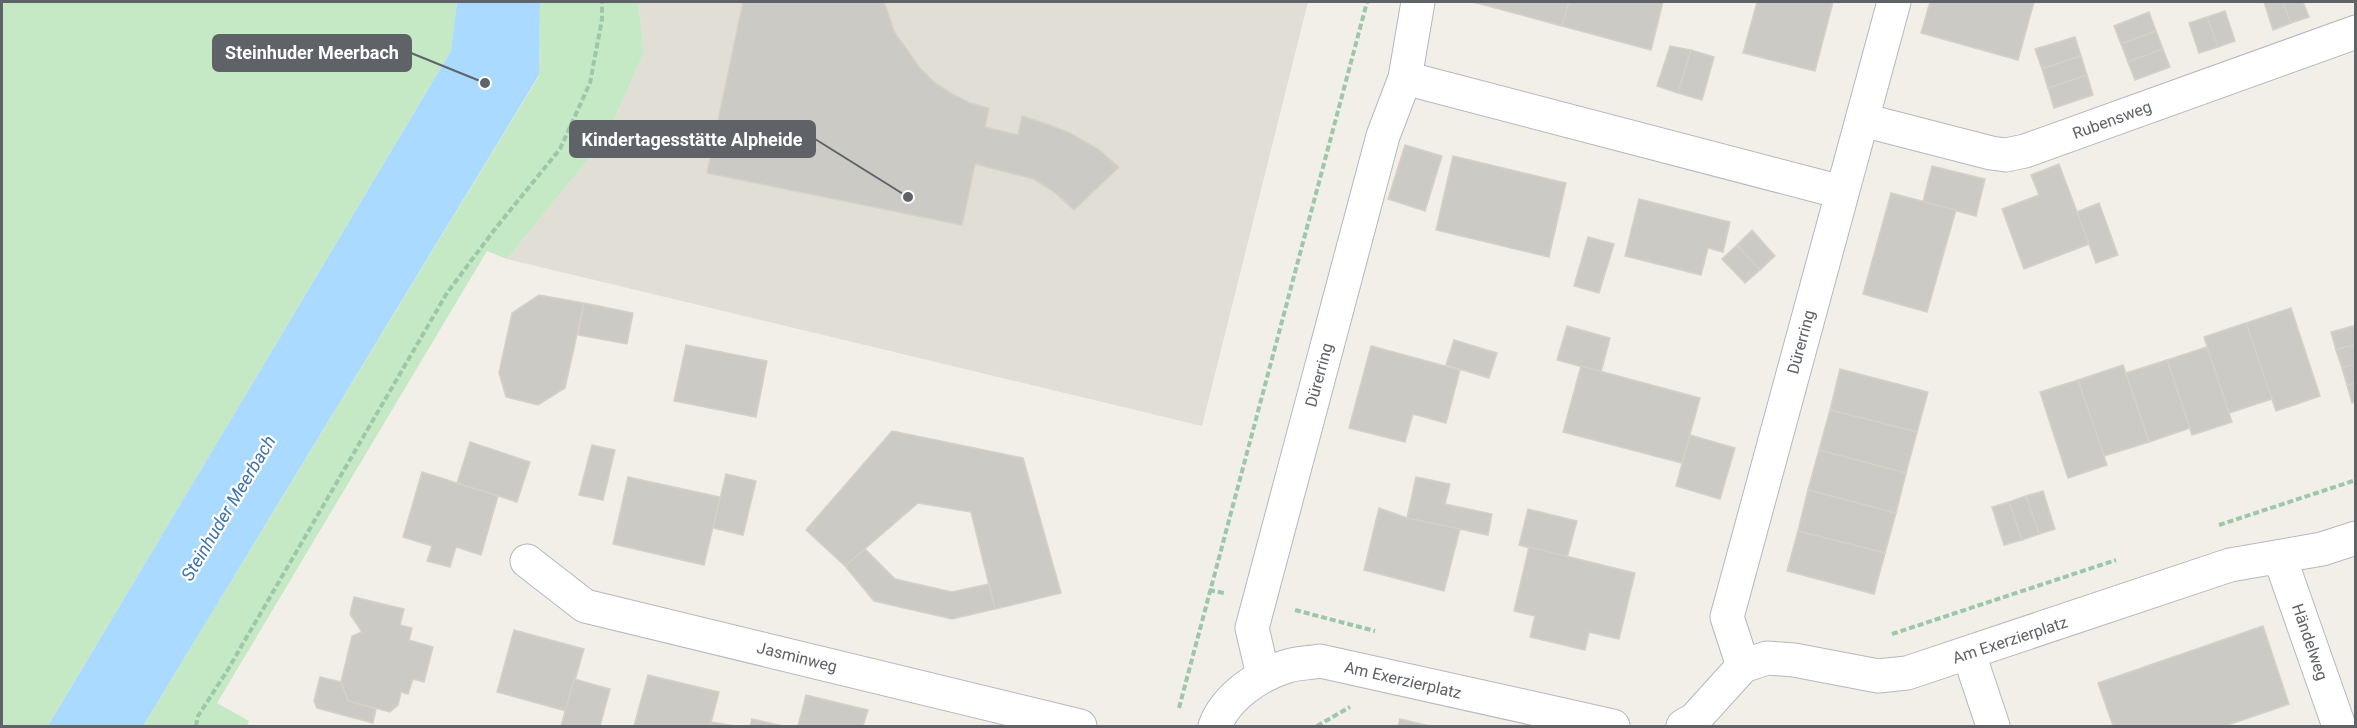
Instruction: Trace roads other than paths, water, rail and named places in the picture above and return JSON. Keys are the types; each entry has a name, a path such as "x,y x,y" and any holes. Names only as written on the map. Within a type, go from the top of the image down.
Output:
{"street":[{"name":"Dürerring","path":"1263,675 1252,628 1383,136 1405,78 1418,2"},
{"name":"Dürerring","path":"1743,666 1727,617 1894,2"},
{"name":"Rubensweg","path":"1863,120 2006,155 2025,151 2355,32"},
{"path":"1405,78 1841,192"},
{"name":"Am Exerzierplatz","path":"1743,666 1767,658 1794,660 1878,676 1907,673 2230,565 2322,549 2355,538"},
{"name":"Händelweg","path":"2280,558 2339,726"},
{"name":"Jasminweg","path":"527,561 585,606 1080,726"},
{"path":"1969,654 1993,726"},
{"name":"Am Exerzierplatz","path":"1215,726 1220,714 1239,693 1263,675 1290,665 1320,661 1613,726"},
{"path":"1683,726 1695,719 1743,666"}],"water":[{"path":"457,2 540,2 539,75 143,726 48,726 451,51"}],"place":[{"name":"Steinhuder Meerbach","path":"485,83"},
{"name":"Kindertagesstätte Alpheide","path":"908,197"}]}
